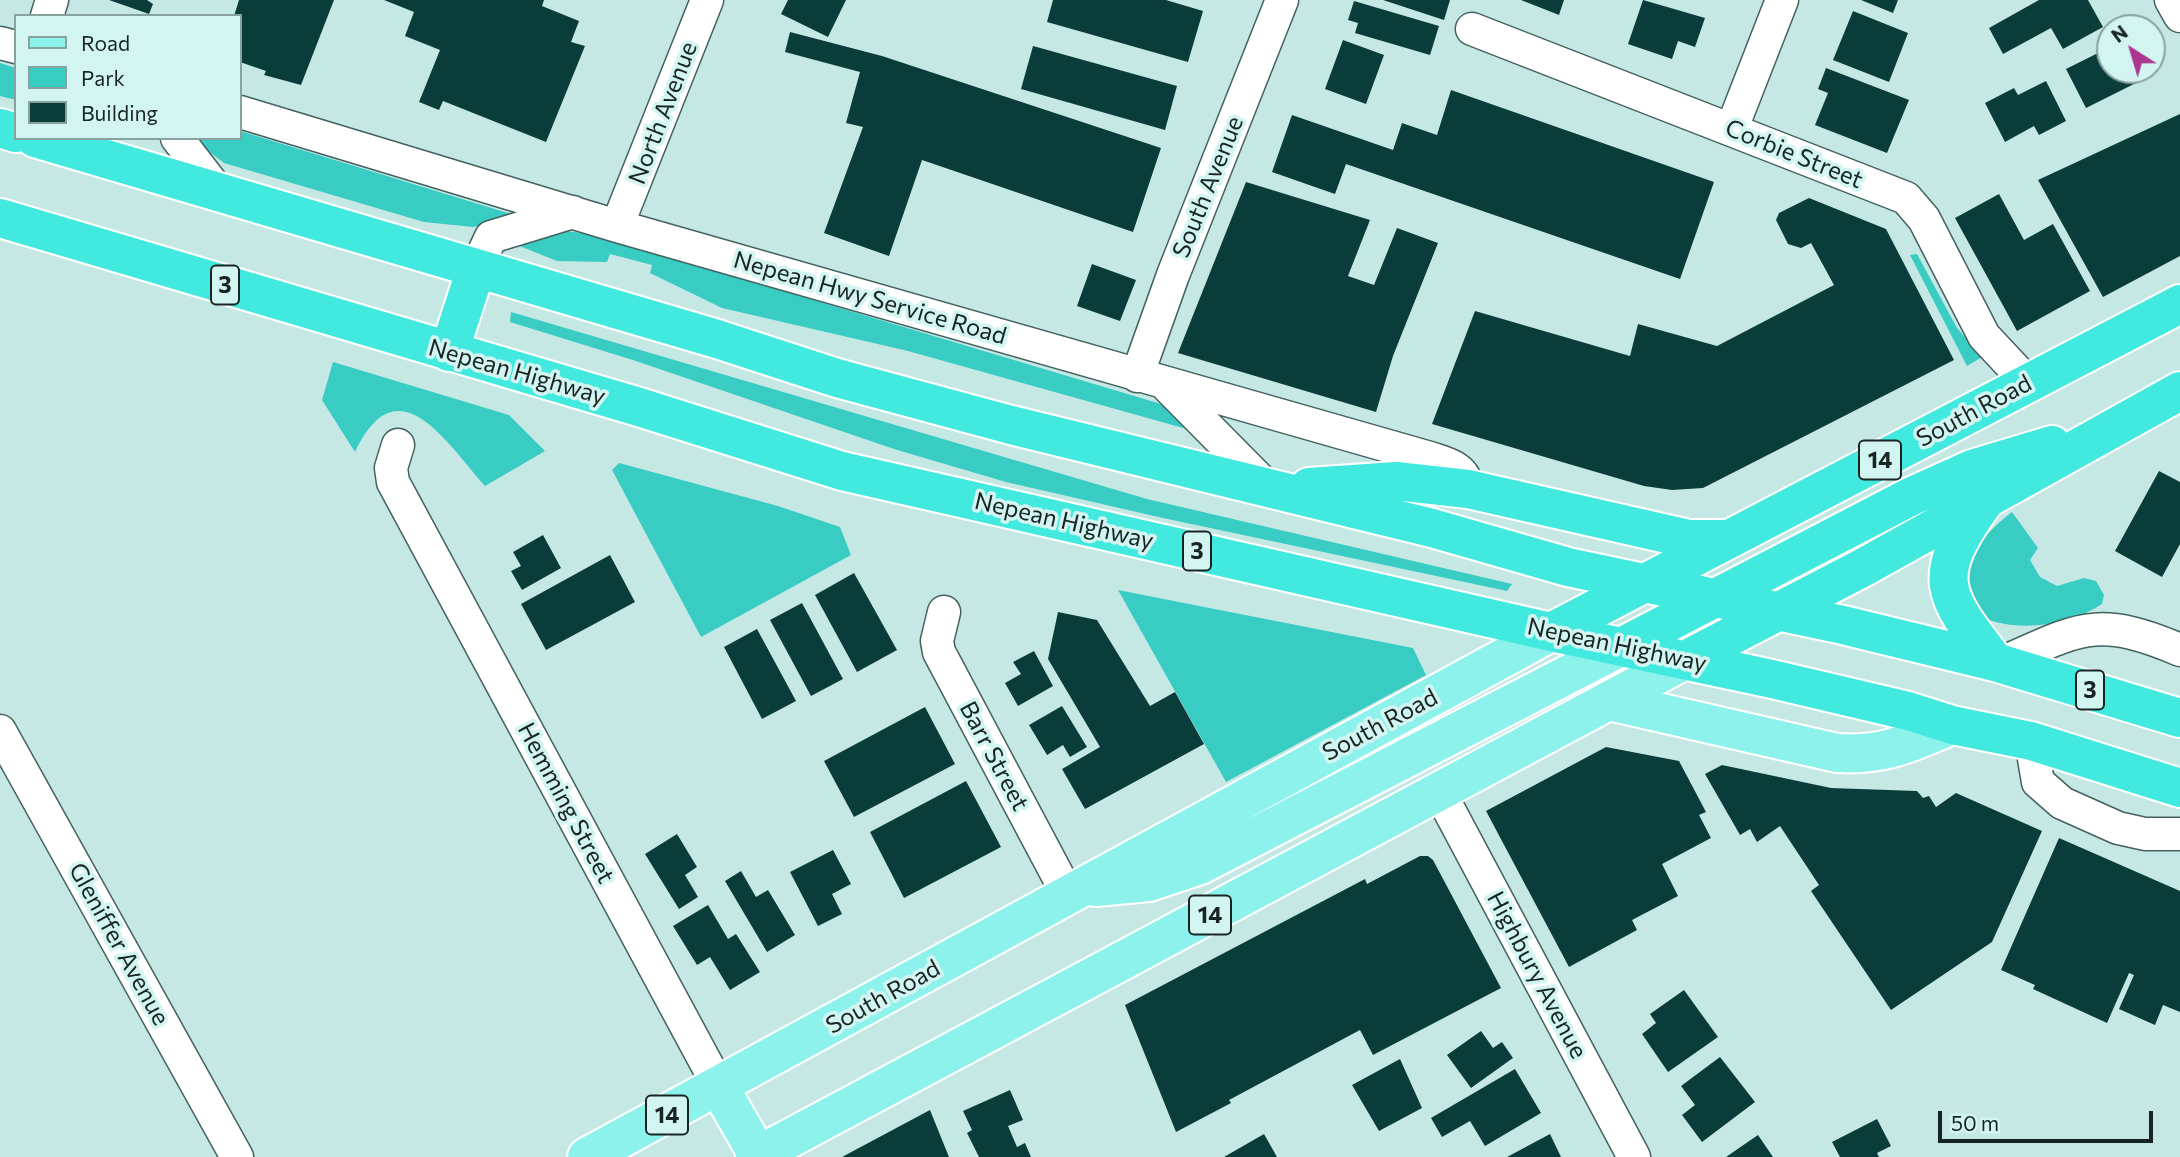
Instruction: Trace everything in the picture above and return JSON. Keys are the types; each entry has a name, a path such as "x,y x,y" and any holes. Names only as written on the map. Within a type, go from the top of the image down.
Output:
{"highway":[{"name":"3","path":"42,140 877,389 1559,564 1718,597 1997,663 2180,718"},
{"name":"Nepean Highway","path":"0,218 639,407 842,471 1908,711 1952,725 2031,741 2180,788"},
{"path":"449,352 476,269"},
{"name":"South Road","path":"1551,632 1644,581 2180,304"},
{"name":"14","path":"1685,660 1985,501 2180,391"},
{"path":"1621,647 1806,549 1949,479 2117,425"},
{"path":"1274,489 1396,481 1468,489 1689,539 1731,538"},
{"path":"1985,501 1957,546 1950,566 1949,593 1957,613 1997,663"}],"main road":[{"name":"South Road","path":"587,1157 1551,632"},
{"path":"1074,892 1157,880 1221,855 1621,647"},
{"name":"14","path":"757,1156 1685,660"},
{"path":"1609,701 1837,753 1865,755 1892,751 1952,725"},
{"path":"1389,769 1420,778 1440,793"},
{"path":"1221,855 1244,897"},
{"name":"Hemming Street","path":"719,1087 757,1156"}],"street":[{"name":"North Avenue","path":"617,226 707,0"},
{"name":"South Avenue","path":"1151,380 1173,275 1282,0"},
{"path":"1732,128 1782,0"},
{"path":"2171,0 2180,16"},
{"name":"Corbie Street","path":"1472,29 1906,198 1919,211 1984,335 1999,356 2028,383"},
{"name":"Nepean Hwy Service Road","path":"242,113 576,211 617,226 1448,463 1464,475 1468,489"},
{"path":"179,140 221,195"},
{"path":"476,269 486,243 495,235 576,211"},
{"name":"Nepean Hwy Service Road","path":"1151,380 1274,489"},
{"name":"Hemming Street","path":"398,445 391,468 393,482 719,1087"},
{"name":"Barr Street","path":"944,612 937,640 939,652 1074,892"},
{"path":"1997,663 2076,630 2086,629 2117,629 2139,633 2180,650"},
{"name":"Gleniffer Avenue","path":"0,730 237,1157"},
{"path":"2031,741 2038,782 2062,803 2118,828 2145,834 2180,834"},
{"name":"Highbury Avenue","path":"1440,793 1634,1157"}],"green space":[{"path":"0,63 14,67 14,100 0,96"},
{"path":"242,132 521,217 473,227 424,222 224,163 194,140 242,140"},
{"path":"559,230 588,234 643,249 1161,404 1194,431 908,351 722,308 650,273 652,265 610,254 607,262 557,261 512,243"},
{"path":"1917,254 1957,328 1982,357 1967,366 1910,255"},
{"path":"511,312 1147,499 1512,584 1507,591 1006,482 894,449 636,361 510,322"},
{"path":"333,362 509,415 545,451 485,486 439,433 422,419 405,412 388,413 371,426 355,452 322,400"},
{"path":"619,463 778,506 840,527 851,555 701,637 612,470"},
{"path":"2012,512 2038,548 2030,560 2040,577 2057,586 2084,578 2096,581 2104,595 2102,604 2061,622 2029,626 1998,623 1984,618 1968,595 1966,571 1976,548 1993,528"},
{"path":"1118,590 1413,648 1426,675 1226,782"}],"building":[{"path":"109,0 147,0 153,4 149,14"},
{"path":"239,0 334,0 301,85 264,75 266,71 242,63 242,14 235,14"},
{"path":"384,0 544,0 542,6 579,21 571,42 585,46 546,142 443,101 439,110 419,102 440,50 405,36 414,12"},
{"path":"788,0 846,0 828,37 781,14"},
{"path":"1053,0 1166,0 1203,11 1188,62 1047,22"},
{"path":"1383,0 1450,0 1444,20"},
{"path":"1521,0 1564,0 1559,15"},
{"path":"1643,0 1705,18 1695,47 1678,41 1672,59 1628,44"},
{"path":"1861,0 1898,0 1893,13"},
{"path":"2039,0 2088,0 2096,14 2096,31 2063,49 2051,28 2003,54 1989,28"},
{"path":"1354,1 1439,26 1430,55 1355,33 1358,23 1348,20"},
{"path":"1853,11 1908,33 1889,82 1833,60"},
{"path":"790,32 882,56 1161,148 1133,232 922,160 889,256 824,233 863,127 846,123 860,72 785,52"},
{"path":"1343,40 1384,55 1366,104 1325,89"},
{"path":"1033,46 1177,86 1165,130 1021,89"},
{"path":"2096,54 2096,84 2134,84 2086,108 2066,69"},
{"path":"1826,68 1909,100 1887,153 1815,125 1828,93 1818,89"},
{"path":"2046,81 2066,121 2039,135 2034,126 2005,142 1985,103 2014,88 2018,95"},
{"path":"1451,90 1714,182 1680,279 1346,164 1335,194 1272,172 1292,115 1393,150 1402,123 1437,135"},
{"path":"2180,114 2180,256 2103,297 2038,180"},
{"path":"1246,182 1370,220 1348,276 1374,285 1397,228 1438,243 1393,356 1376,412 1178,353"},
{"path":"1999,194 2024,240 2053,224 2090,291 2017,331 1955,218"},
{"path":"1809,198 1886,229 1954,360 1703,488 1672,490 1644,486 1432,424 1475,311 1630,356 1638,324 1717,346 1834,285 1811,243 1801,248 1788,244 1776,220 1779,213"},
{"path":"1092,264 1136,280 1120,321 1077,306"},
{"path":"2159,471 2180,482 2180,544 2162,577 2115,551"},
{"path":"543,535 561,568 522,590 511,571 521,566 513,552"},
{"path":"610,555 635,602 546,650 521,604"},
{"path":"854,573 897,650 857,672 815,595"},
{"path":"802,603 843,679 811,696 770,620"},
{"path":"1058,612 1097,620 1150,706 1175,692 1204,744 1085,809 1062,769 1100,747 1048,659"},
{"path":"757,629 796,701 762,719 724,647"},
{"path":"1034,651 1053,686 1018,706 1005,683 1021,674 1013,662"},
{"path":"1062,706 1087,747 1070,757 1063,745 1047,755 1029,725"},
{"path":"925,707 955,764 854,817 824,761"},
{"path":"1606,747 1679,761 1706,812 1699,815 1711,838 1662,864 1678,896 1632,920 1637,930 1569,967 1486,811"},
{"path":"1722,765 1831,788 1917,791 1923,798 1929,796 1936,807 1956,793 2042,831 1992,942 1891,1010 1811,891 1819,885 1780,826 1757,842 1750,829 1740,835 1705,774"},
{"path":"966,781 1001,847 904,898 870,832"},
{"path":"677,834 697,867 685,875 698,897 679,909 645,854"},
{"path":"2059,838 2180,891 2180,1012 2163,1005 2155,1025 2119,1009 2134,975 2129,973 2107,1023 2033,989 2035,985 2001,970"},
{"path":"833,850 851,884 832,894 842,914 818,926 790,872"},
{"path":"1420,856 1428,856 1433,860 1501,988 1373,1055 1360,1030 1229,1100 1231,1103 1176,1132 1125,1005 1365,879 1367,884"},
{"path":"741,871 756,897 768,890 795,935 767,952 725,881"},
{"path":"708,905 728,939 736,934 760,972 730,990 710,957 697,965 673,926"},
{"path":"1684,990 1718,1037 1668,1072 1642,1034 1656,1023 1650,1014"},
{"path":"1481,1031 1493,1048 1502,1042 1513,1058 1471,1088 1447,1055"},
{"path":"1720,1057 1755,1102 1702,1142 1682,1115 1695,1105 1681,1086"},
{"path":"1400,1059 1422,1108 1379,1131 1352,1085"},
{"path":"1515,1069 1541,1113 1485,1146 1470,1121 1442,1137 1431,1118"},
{"path":"1010,1090 1023,1120 1008,1126 1017,1147 1025,1143 1031,1157 979,1157 967,1133 972,1130 963,1111"},
{"path":"930,1110 949,1157 842,1157"},
{"path":"1877,1119 1891,1146 1877,1153 1879,1157 1840,1157 1832,1142"},
{"path":"1264,1134 1277,1157 1224,1157"},
{"path":"1550,1134 1561,1157 1507,1157"},
{"path":"1758,1135 1773,1157 1726,1157"}]}
